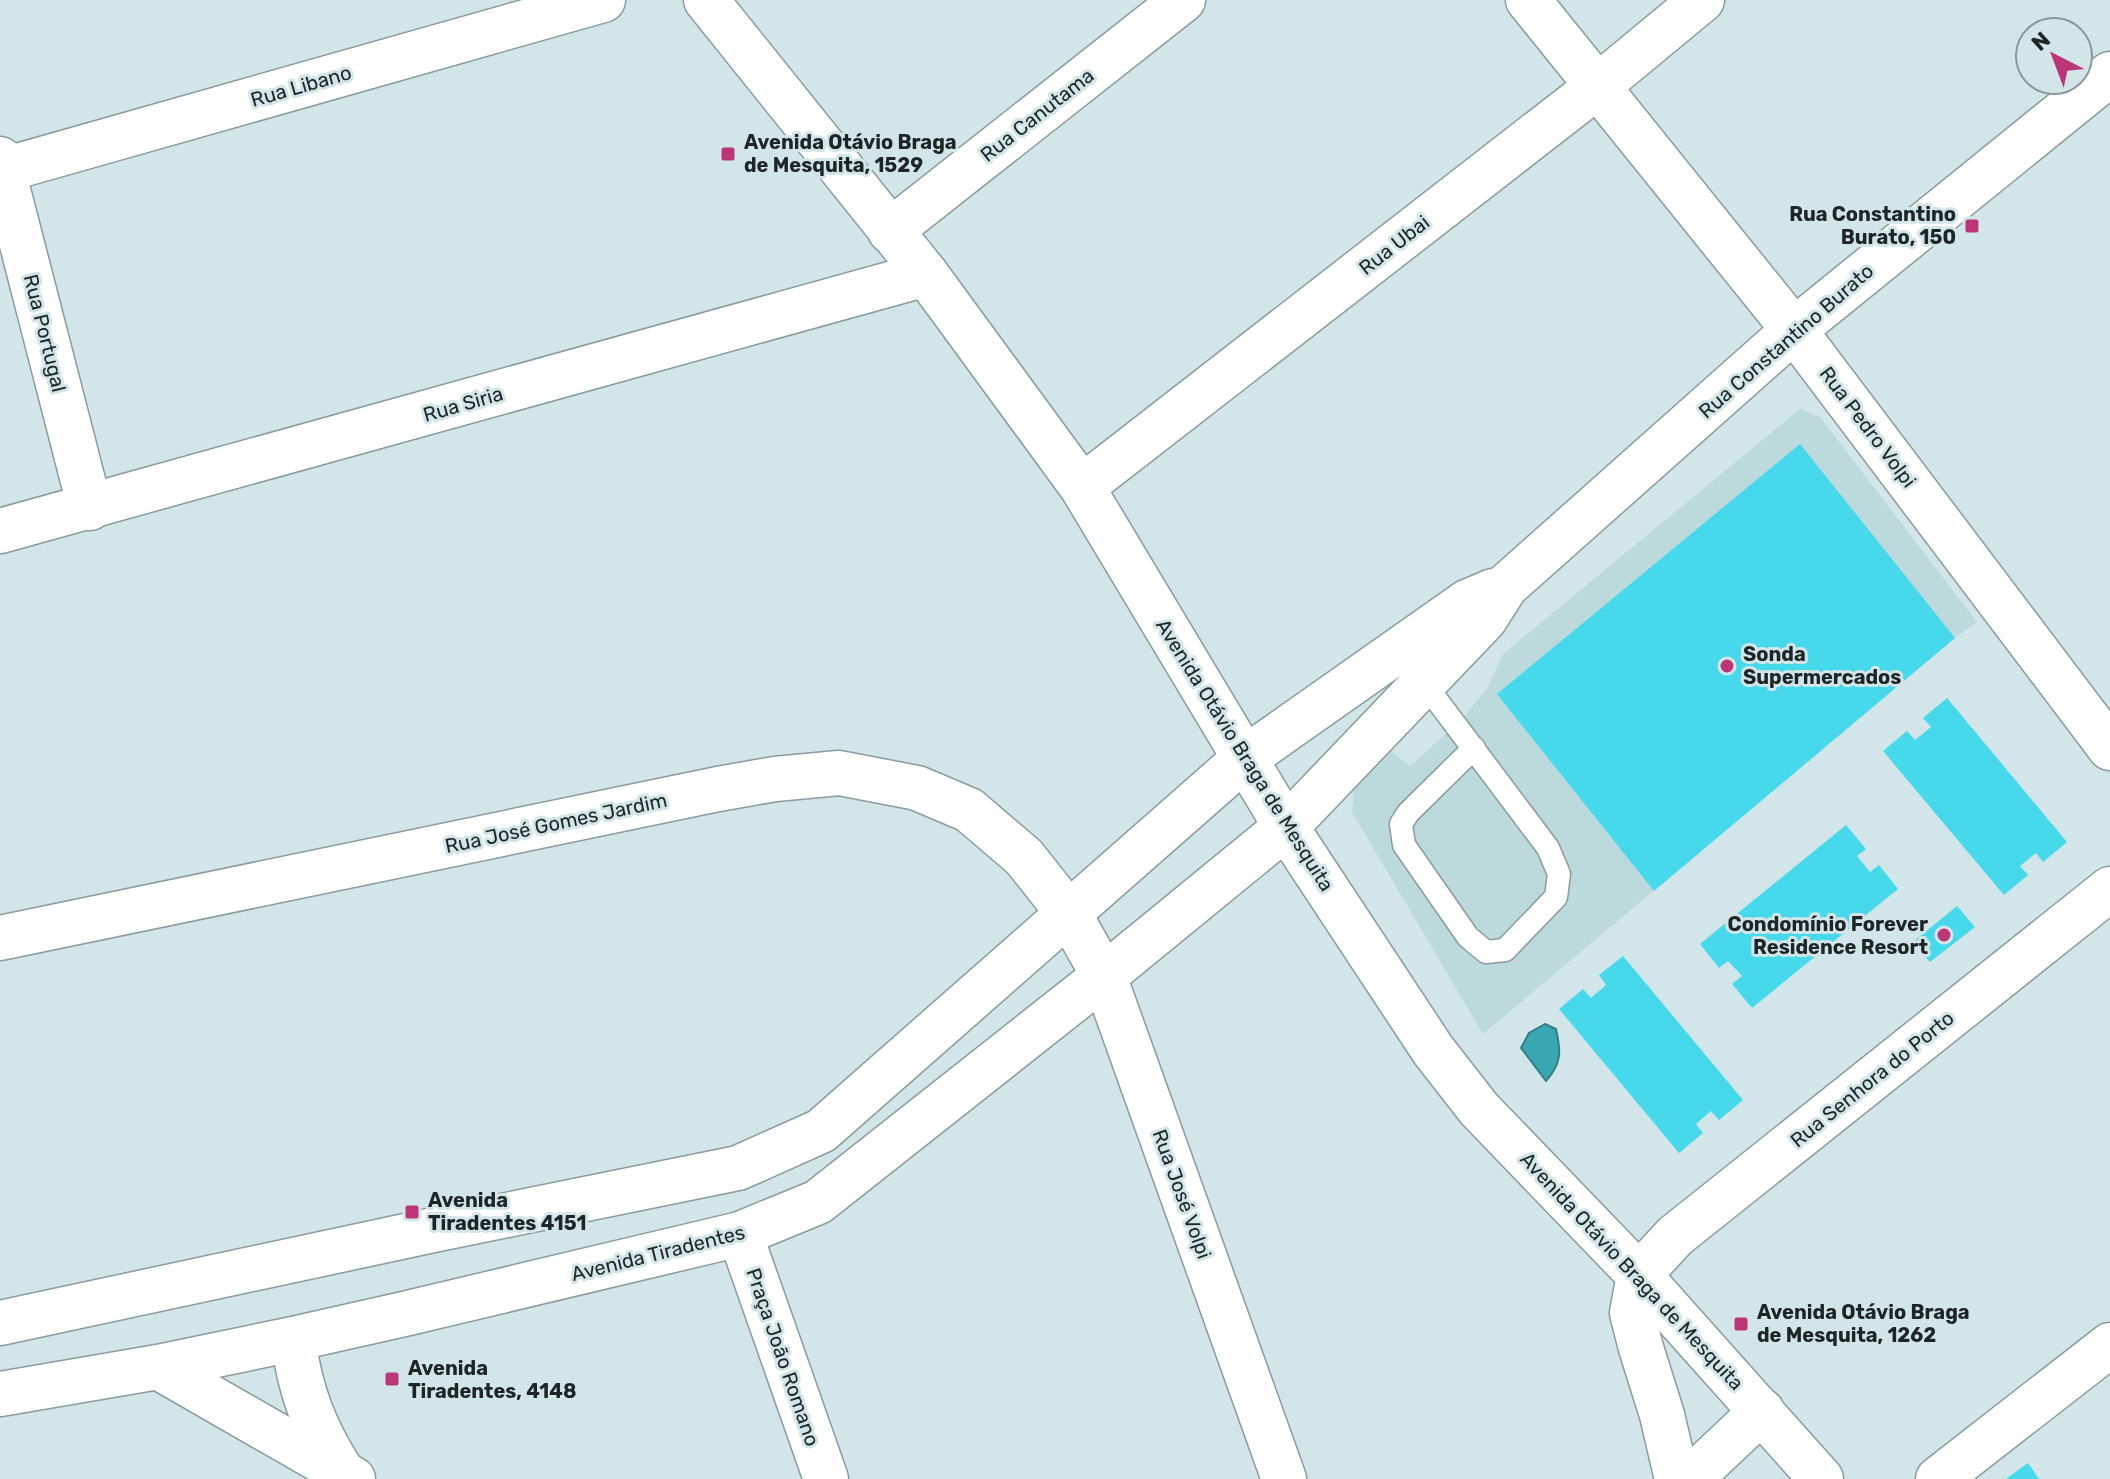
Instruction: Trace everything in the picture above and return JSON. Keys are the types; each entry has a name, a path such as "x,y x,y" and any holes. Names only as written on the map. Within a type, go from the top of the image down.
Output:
{"street":[{"name":"Rua Libano","path":"1,167 603,0"},
{"name":"Avenida Otávio Braga de Mesquita","path":"706,0 926,274 1082,487 1286,827 1433,1050 1479,1109 1639,1275 1821,1479"},
{"name":"Rua Canutama","path":"890,231 1183,0"},
{"name":"Rua Pedro Volpi","path":"1528,0 1794,330 2110,748"},
{"name":"Rua Ubai","path":"1082,487 1598,86 1702,0"},
{"name":"Rua Constantino Burato","path":"1286,827 1485,619 1506,586 1794,330 2110,74"},
{"name":"Rua Portugal","path":"1,167 90,508"},
{"name":"Rua Siria","path":"0,531 926,274"},
{"name":"Rua Constantino Burato","path":"1244,759 1467,602 1506,586"},
{"path":"0,1323 738,1168 821,1131 1244,759"},
{"name":"Rua José Gomes Jardim","path":"0,938 718,789 775,779 839,773 917,788 969,810 1024,857 1069,914"},
{"name":"Avenida Tiradentes","path":"0,1394 158,1367 293,1339 740,1234 818,1202 1104,976 1286,827"},
{"name":"Rua Senhora do Porto","path":"1639,1275 1675,1236 2110,889"},
{"name":"Rua José Volpi","path":"1069,914 1104,976 1284,1479"},
{"name":"Praça João Romano","path":"740,1234 826,1479"},
{"path":"1639,1275 1632,1313 1677,1479"},
{"path":"293,1339 303,1395 326,1446 348,1476"},
{"path":"1938,1479 2110,1345"},
{"path":"158,1367 348,1476"},
{"path":"1690,1479 1762,1411"}],"lane":[{"path":"1424,683 1474,748 1548,848 1559,874 1556,897 1505,950 1486,952 1468,937 1404,845 1401,824 1408,813 1474,748"}],"shaded area":[{"path":"1800,409 1820,417 1977,622 1483,1034 1352,812 1354,789 1390,750 1410,766 1459,722 1487,689 1503,654"}],"water":[{"path":"1545,1024 1556,1029 1559,1050 1558,1062 1546,1081 1521,1048 1529,1033"}],"building":[{"name":"Sonda Supermercados","path":"1800,444 1955,638 1654,891 1497,694"},
{"path":"1947,698 2067,842 2043,862 2036,853 2020,866 2028,875 2004,895 1883,751 1907,731 1915,740 1931,727 1923,718"},
{"path":"1846,825 1866,849 1857,856 1870,872 1879,865 1898,889 1752,1008 1732,984 1742,976 1728,961 1719,968 1700,944"},
{"name":"Condomínio Forever Residence Resort","path":"1957,906 1975,927 1930,962 1913,942"},
{"path":"1623,956 1743,1100 1719,1120 1711,1111 1696,1124 1703,1133 1679,1153 1559,1009 1583,989 1591,998 1606,985 1599,975"},
{"path":"2028,1463 2039,1479 2006,1479"}],"place":[{"name":"Avenida Otávio Braga de Mesquita, 1529","path":"728,154"},
{"name":"Rua Constantino Burato, 150","path":"1972,226"},
{"name":"Sonda Supermercados","path":"1727,666"},
{"name":"Condomínio Forever Residence Resort","path":"1944,935"},
{"name":"Avenida Tiradentes 4151","path":"412,1212"},
{"name":"Avenida Otávio Braga de Mesquita, 1262","path":"1741,1324"},
{"name":"Avenida Tiradentes, 4148","path":"392,1379"}]}
